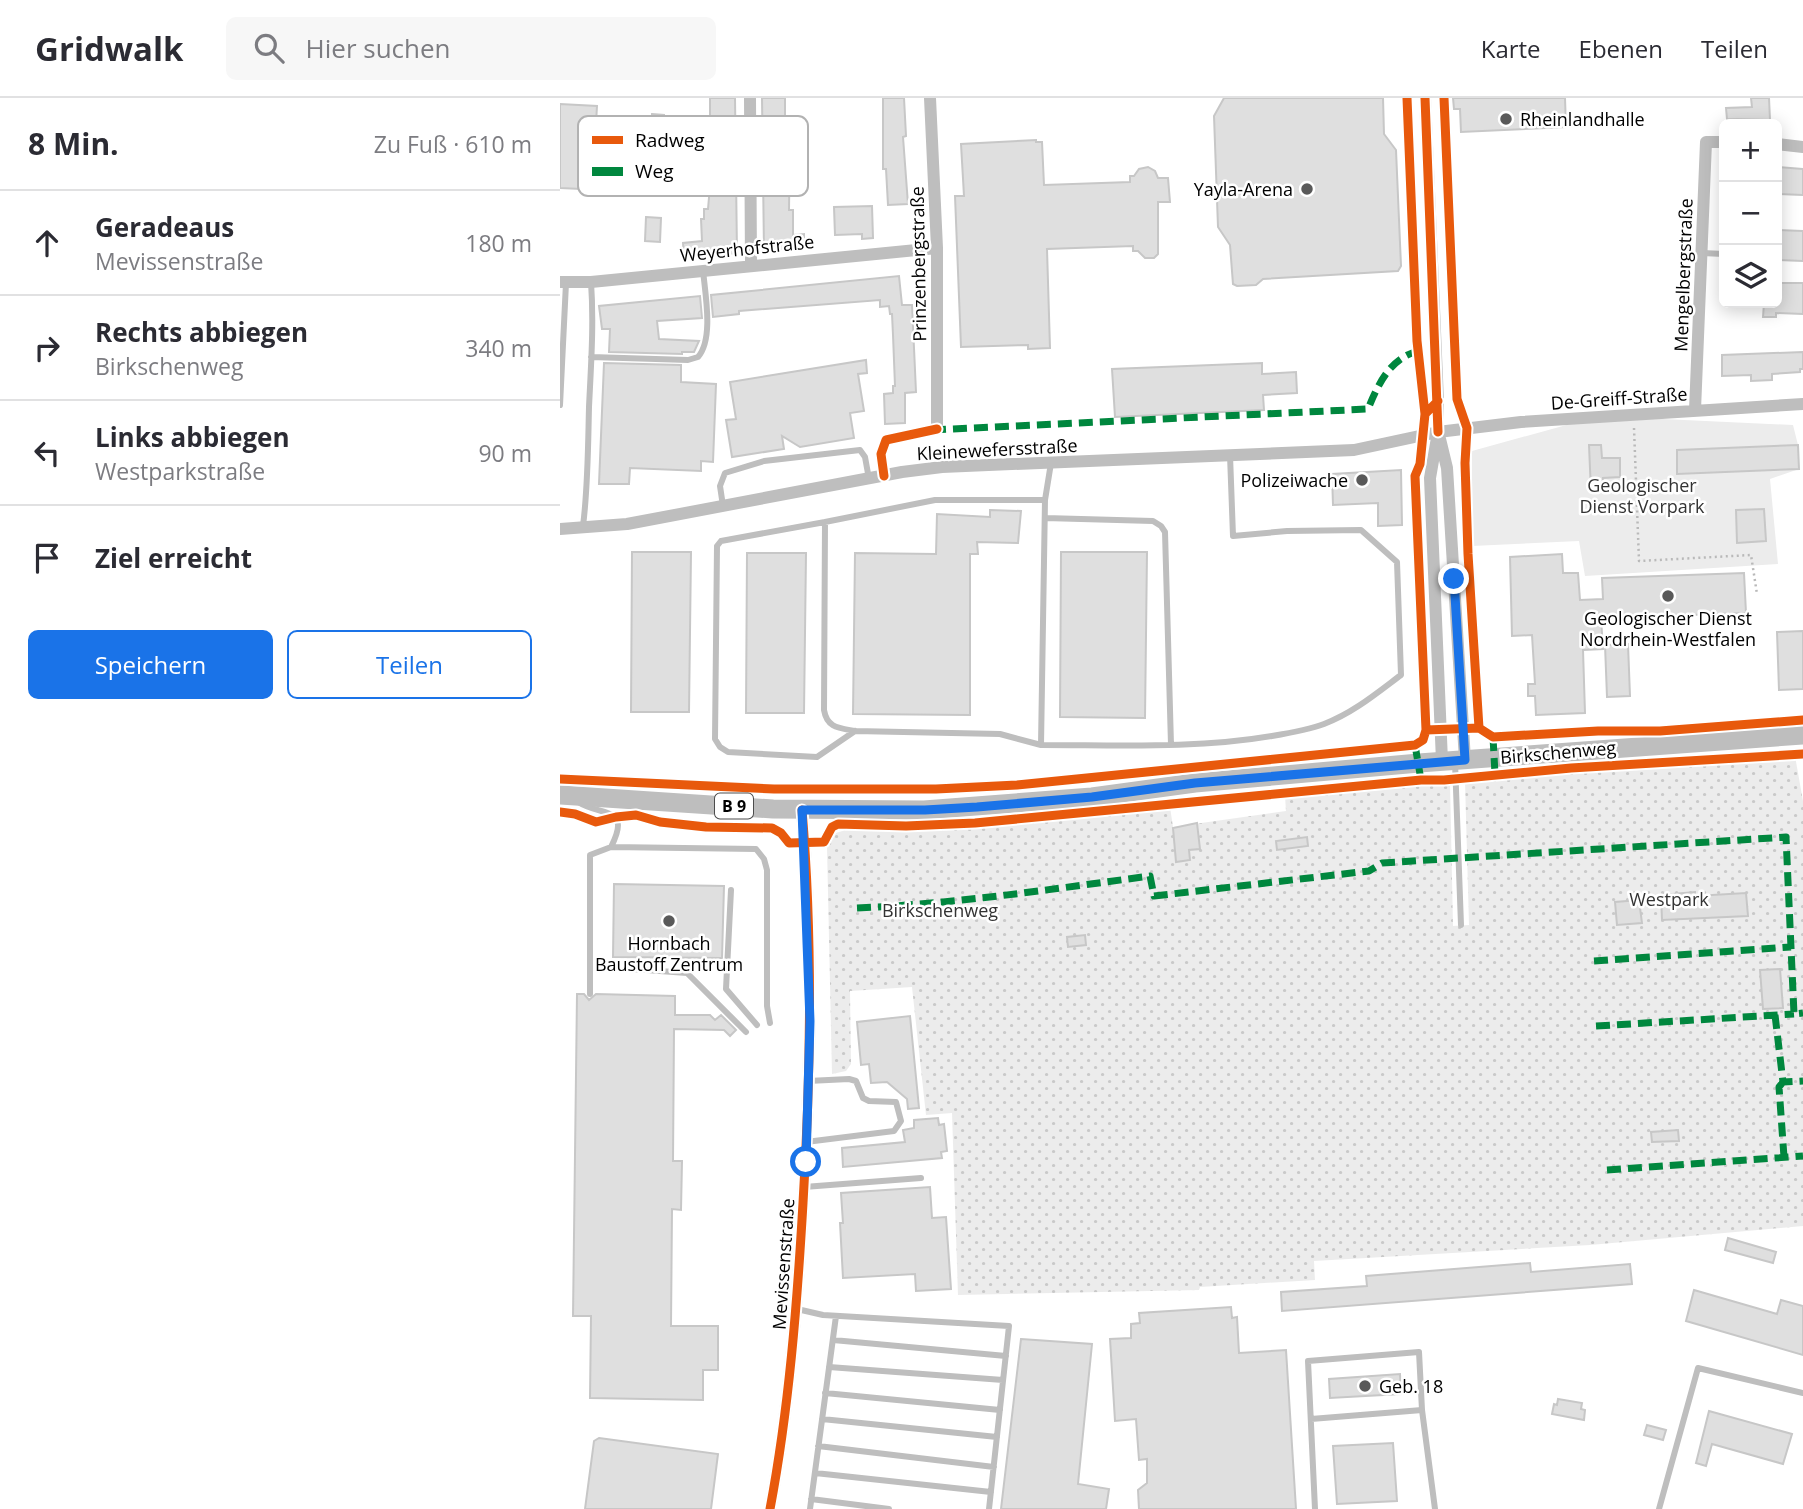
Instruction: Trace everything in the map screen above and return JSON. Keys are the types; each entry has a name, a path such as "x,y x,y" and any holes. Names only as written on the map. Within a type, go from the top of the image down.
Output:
{"main road":[{"name":"Birkschenweg","path":"564,795 802,810 925,810 1092,797 1195,783 1454,760 1803,735"}],"street":[{"path":"750,98 750,116"},
{"name":"Prinzenbergstraße","path":"930,98 937,248 937,429"},
{"path":"1425,98 1438,432 1447,468 1454,760"},
{"name":"Mengelbergstraße","path":"1695,410 1706,142 1719,142"},
{"path":"1782,145 1803,147"},
{"path":"751,196 751,265"},
{"name":"Weyerhofstraße","path":"563,282 591,282 937,248"},
{"name":"De-Greiff-Straße","path":"1438,432 1521,422 1803,404"},
{"path":"1438,432 1430,478 1454,760"},
{"name":"Kleinewefersstraße","path":"560,529 627,524 942,467 1354,450 1438,432"},
{"name":"Mevissenstraße","path":"770,1509 781,1449 797,1309 804,1187 810,1021 802,810"}],"lane":[{"path":"1701,253 1719,254"},
{"path":"591,357 688,359 698,356 704,347 708,313 703,270"},
{"path":"560,405 563,282"},
{"path":"582,528 586,501 593,309 591,282"},
{"path":"723,506 720,486 725,473 764,461 860,450 865,457 869,479"},
{"path":"825,522 824,710 826,720 832,726 855,732 1000,734 1041,745 1171,745 1240,742 1324,724 1353,711 1401,675 1397,562 1361,530 1287,531 1233,536 1230,455"},
{"path":"1041,745 1045,500 1051,463"},
{"path":"855,732 817,757 728,752 720,747 715,739 717,545 721,541 935,500 1045,500"},
{"path":"1045,518 1153,521 1165,532 1171,745"},
{"path":"1454,760 1461,925"},
{"path":"564,795 588,808 608,811 616,817 619,828 611,847"},
{"path":"590,994 590,855 611,847 756,849 764,859 767,870 766,979 770,1023"},
{"path":"731,890 726,989 757,1025"},
{"path":"632,969 687,973 746,1032"},
{"path":"806,1142 894,1131 901,1121 896,1102 869,1101 863,1098 856,1082 849,1079 808,1081"},
{"path":"804,1187 921,1178"},
{"path":"797,1309 836,1316 1009,1326 989,1509"},
{"path":"810,1509 836,1316"},
{"path":"833,1340 1006,1356"},
{"path":"1315,1509 1308,1361 1419,1352 1422,1410 1434,1509"},
{"path":"829,1367 1003,1380"},
{"path":"1659,1509 1698,1368 1803,1393"},
{"path":"825,1393 1000,1410"},
{"path":"1311,1419 1422,1410"},
{"path":"822,1419 997,1437"},
{"path":"818,1446 994,1467"},
{"path":"815,1473 991,1492"},
{"path":"811,1499 889,1509"}],"path":[{"path":"1634,414 1639,561 1751,555 1757,594"}],"green space":[{"name":"Geologischer Dienst Vorpark","path":"1599,416 1793,425 1798,445 1799,469 1770,479 1778,564 1585,576 1579,541 1472,546 1472,451"},
{"name":"Westpark","path":"1795,756 1803,801 1803,1226 1590,1245 1314,1261 1315,1280 1200,1287 1199,1290 958,1295 952,1113 926,1115 912,987 850,991 851,1064 846,1071 832,1074 827,847 832,834 846,830 972,827 1170,807 1173,827 1286,811 1285,796 1450,783 1453,926 1469,925 1465,781"}],"building":[{"path":"710,98 735,98 735,116 710,116"},
{"path":"762,98 785,98 785,116 762,116"},
{"path":"883,98 904,98 906,136 903,137 908,204 888,205 886,169 883,169"},
{"name":"Yayla-Arena","path":"1224,98 1383,98 1384,134 1396,150 1401,266 1398,271 1263,279 1256,285 1233,284 1230,245 1218,227 1214,116"},
{"name":"Rheinlandhalle","path":"1453,98 1565,98 1566,127 1461,132 1460,109 1454,109"},
{"path":"1751,98 1769,98 1770,119 1727,119 1726,108 1752,107"},
{"path":"560,104 597,106 596,116 578,116 578,189 560,188"},
{"path":"1036,140 1042,142 1044,185 1130,182 1130,176 1134,176 1139,169 1148,167 1155,171 1158,178 1168,178 1170,202 1158,202 1158,254 1154,258 1145,258 1138,251 1133,251 1133,246 1047,249 1050,348 1028,349 1028,345 961,347 955,196 964,196 961,144"},
{"path":"1782,167 1803,169 1803,195 1782,194"},
{"path":"709,196 736,196 737,253 684,258 683,243 702,241 701,219 704,219 704,209 708,209"},
{"path":"763,196 789,196 789,210 793,210 793,235 804,234 804,246 764,251"},
{"path":"872,206 873,238 862,239 862,234 835,235 834,207"},
{"path":"646,217 661,218 660,242 645,241"},
{"path":"1782,230 1803,231 1803,261 1782,260"},
{"path":"899,276 902,305 912,305 916,392 905,393 905,423 885,424 884,394 893,393 895,386 893,335 892,314 889,306 880,307 880,300 739,311 739,314 713,317 711,295"},
{"path":"1782,283 1803,283 1803,314 1776,313 1776,317 1763,317 1764,308 1782,308"},
{"path":"700,296 702,318 657,321 659,339 699,341 694,352 609,352 610,329 602,329 599,306"},
{"path":"1803,352 1803,369 1800,369 1800,372 1772,374 1772,380 1751,381 1751,375 1722,376 1722,355"},
{"path":"866,360 867,373 858,374 864,411 850,413 854,438 800,447 782,436 784,449 732,457 726,420 736,419 730,382"},
{"path":"604,363 681,365 681,382 716,384 713,462 701,461 701,471 630,468 629,484 599,484"},
{"path":"1262,363 1262,374 1296,372 1297,393 1263,395 1264,410 1115,417 1112,369"},
{"path":"1589,445 1601,445 1602,458 1620,458 1620,477 1603,478 1603,491 1591,492"},
{"path":"1798,445 1799,469 1677,474 1677,450"},
{"path":"1401,470 1402,525 1378,526 1378,503 1333,505 1332,474"},
{"path":"1764,509 1766,541 1737,543 1736,510"},
{"path":"990,510 1021,511 1018,543 977,542 978,554 970,554 970,715 853,714 855,553 936,554 937,514 990,517"},
{"path":"632,552 691,552 689,712 631,712"},
{"path":"1061,552 1147,552 1145,718 1060,717"},
{"path":"747,553 806,553 804,713 746,713"},
{"path":"1562,554 1563,573 1578,573 1580,600 1603,599 1602,578 1744,573 1746,613 1601,618 1603,649 1583,650 1585,713 1536,715 1535,696 1528,696 1528,684 1535,684 1532,635 1512,636 1510,557"},
{"path":"1803,631 1803,689 1779,690 1777,632"},
{"path":"1628,644 1630,696 1607,697 1605,645"},
{"path":"1197,823 1200,849 1189,850 1190,860 1176,862 1173,828"},
{"path":"1307,837 1308,846 1277,850 1276,841"},
{"name":"Hornbach Baustoff Zentrum","path":"614,884 724,886 722,958 613,957"},
{"path":"1695,892 1695,896 1746,893 1748,916 1662,920 1661,895"},
{"path":"1639,900 1642,923 1617,925 1615,902"},
{"path":"1085,935 1086,945 1068,947 1067,937"},
{"path":"1780,969 1783,1008 1763,1009 1760,970"},
{"path":"577,994 584,994 589,1000 596,994 675,996 675,1015 710,1015 715,1020 721,1015 736,1030 730,1036 724,1030 674,1029 673,1161 682,1161 681,1210 672,1209 671,1326 718,1326 718,1370 703,1370 703,1400 590,1398 591,1316 573,1316"},
{"path":"910,1016 919,1108 908,1109 907,1099 887,1082 871,1083 869,1064 861,1065 857,1022"},
{"path":"938,1118 939,1125 944,1124 947,1151 941,1152 942,1158 843,1167 842,1148 905,1142 903,1130 914,1128 914,1120"},
{"path":"1678,1130 1679,1141 1652,1142 1651,1132"},
{"path":"930,1187 932,1218 946,1217 951,1289 916,1291 915,1274 843,1278 841,1193"},
{"path":"1728,1238 1776,1252 1773,1263 1725,1250"},
{"path":"1530,1263 1531,1272 1630,1264 1632,1284 1282,1311 1281,1292 1367,1286 1366,1276"},
{"path":"1694,1290 1777,1314 1781,1300 1803,1306 1803,1355 1686,1321"},
{"path":"1231,1307 1232,1318 1237,1317 1239,1353 1286,1350 1296,1509 1139,1509 1138,1490 1147,1483 1147,1459 1139,1460 1136,1419 1115,1421 1110,1339 1131,1338 1131,1324 1140,1323 1139,1313"},
{"path":"1021,1339 1092,1344 1078,1484 1109,1489 1106,1509 1001,1509"},
{"name":"Geb. 18","path":"1400,1374 1401,1394 1330,1398 1329,1379"},
{"path":"1558,1399 1582,1403 1581,1409 1585,1410 1584,1420 1552,1414"},
{"path":"1709,1411 1792,1434 1783,1464 1712,1444 1706,1466 1696,1463"},
{"path":"1647,1425 1666,1430 1663,1440 1644,1435"},
{"path":"599,1438 718,1454 711,1509 585,1509 594,1441"},
{"path":"1393,1443 1397,1501 1337,1504 1333,1446"}],"marked path":[{"path":"932,430 1368,409 1388,371 1403,358 1423,350"},
{"path":"1493,737 1495,774"},
{"path":"1415,745 1421,780"},
{"path":"857,908 967,900 1150,876 1154,896 1369,871 1382,863 1786,837 1794,1014 1803,1013"},
{"path":"1594,961 1791,947"},
{"path":"1596,1026 1794,1014"},
{"path":"1775,1015 1783,1082 1803,1081"},
{"path":"1783,1082 1779,1087 1784,1157"},
{"path":"1607,1170 1803,1156"}],"cycle path":[{"path":"1407,98 1417,341 1425,414"},
{"path":"1425,98 1438,432"},
{"path":"1444,98 1457,399 1467,428 1465,463 1468,554 1479,728"},
{"path":"560,779 774,789 936,789 1017,785 1415,745 1423,740 1426,730 1415,476 1420,464 1425,414 1438,401"},
{"path":"884,476 881,454 886,440 937,429"},
{"path":"1426,730 1479,728 1493,737 1598,731 1660,731 1803,720"},
{"path":"560,812 596,822 636,815 660,822 706,827 772,828 781,833 789,843 824,842 832,827 838,824 906,826 975,823 1421,780 1803,754"},
{"path":"770,1509 791,1357 806,1154 809,957 802,810"}],"place":[{"name":"Rheinlandhalle","path":"1506,119"},
{"name":"Yayla-Arena","path":"1307,189"},
{"name":"Polizeiwache","path":"1362,480"},
{"name":"Geologischer Dienst Nordrhein-Westfalen","path":"1668,596"},
{"name":"Hornbach Baustoff Zentrum","path":"669,921"},
{"name":"Geb. 18","path":"1365,1386"}],"route":[{"path":"806,1162 810,1021 802,810 925,810 977,807 1092,797 1195,783 1465,760 1454,579"}]}
